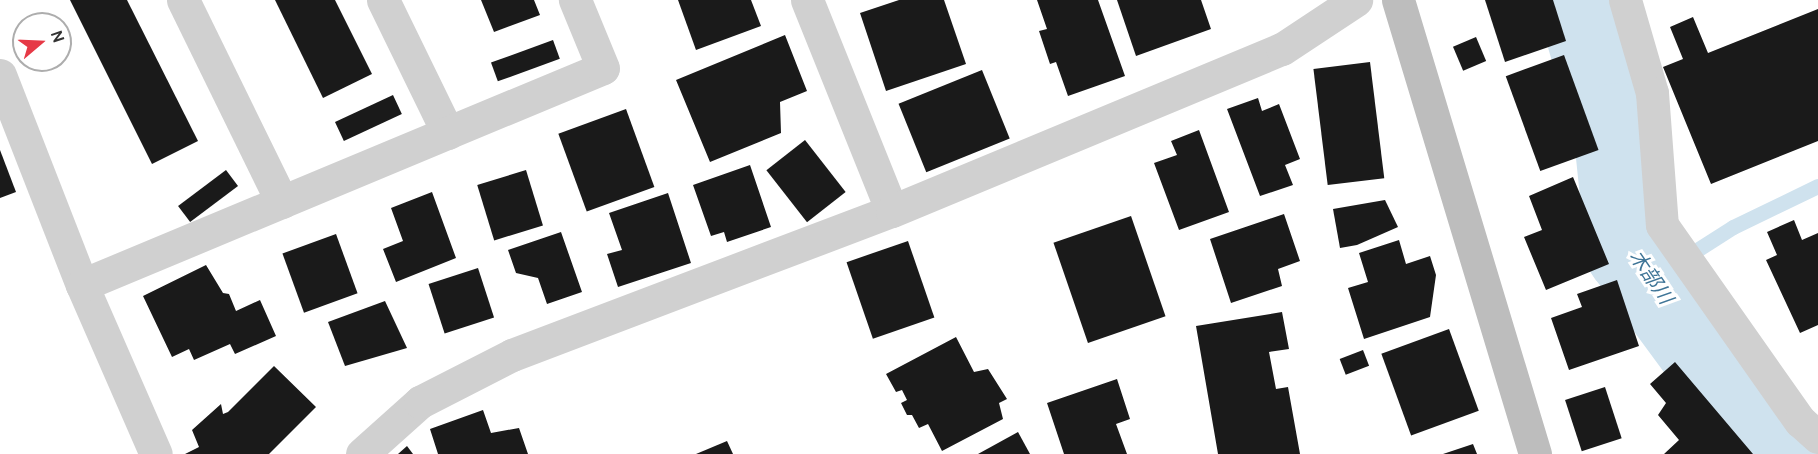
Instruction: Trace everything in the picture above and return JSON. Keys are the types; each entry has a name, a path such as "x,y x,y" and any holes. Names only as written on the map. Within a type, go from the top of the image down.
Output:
{"street":[{"path":"183,0 282,202"},
{"path":"383,0 448,133"},
{"path":"82,285 603,68 574,0"},
{"path":"807,0 892,211"},
{"path":"362,454 420,402 512,355 892,211 1282,49 1356,0"},
{"path":"1398,0 1535,454"},
{"path":"1625,0 1652,93 1662,225 1812,423"},
{"path":"1,82 82,285 156,454"}],"building":[{"path":"70,0 127,0 198,141 152,164"},
{"path":"275,0 335,0 372,74 323,98"},
{"path":"481,0 534,0 540,15 494,32"},
{"path":"678,0 751,0 761,26 696,50"},
{"path":"899,0 944,0 966,64 886,91 860,13"},
{"path":"1037,0 1098,0 1125,76 1068,96 1056,62 1050,64 1039,31 1047,29"},
{"path":"1117,0 1201,0 1211,29 1136,56"},
{"path":"1485,0 1553,0 1566,41 1505,62"},
{"path":"1818,9 1818,141 1711,184 1663,67 1683,59 1670,27 1693,17 1708,53"},
{"path":"785,35 807,91 780,102 781,133 710,162 676,80"},
{"path":"1476,37 1486,61 1463,71 1453,47"},
{"path":"553,40 560,59 498,81 491,63"},
{"path":"1564,55 1599,150 1540,171 1506,76"},
{"path":"1370,62 1384,178 1328,185 1313,69"},
{"path":"982,70 1010,139 926,172 899,104"},
{"path":"393,95 402,114 344,141 335,122"},
{"path":"1258,98 1262,111 1279,104 1300,159 1285,165 1293,185 1260,196 1227,109"},
{"path":"626,109 654,187 587,212 558,134"},
{"path":"1199,130 1229,212 1179,230 1154,163 1177,155 1171,141"},
{"path":"805,140 846,192 807,222 766,170"},
{"path":"0,150 16,192 0,198"},
{"path":"750,165 771,227 727,242 724,232 711,236 693,185"},
{"path":"226,170 238,186 190,222 178,206"},
{"path":"526,170 543,225 494,240 477,185"},
{"path":"1573,177 1609,264 1546,290 1524,237 1542,230 1529,196"},
{"path":"432,192 456,258 396,282 383,249 403,241 391,208"},
{"path":"668,193 691,263 618,287 607,254 622,250 609,213"},
{"path":"1385,200 1398,227 1357,245 1340,248 1333,209"},
{"path":"1284,214 1300,261 1278,269 1282,286 1231,303 1210,239"},
{"path":"1131,216 1166,316 1088,343 1053,243"},
{"path":"1794,220 1802,240 1818,233 1818,325 1800,333 1766,260 1777,255 1767,232"},
{"path":"561,232 582,292 547,304 538,278 516,273 508,250"},
{"path":"336,234 358,293 304,313 282,253"},
{"path":"1399,240 1406,264 1430,256 1436,275 1430,317 1364,339 1348,288 1368,282 1359,253"},
{"path":"908,241 934,318 873,339 847,262"},
{"path":"206,265 223,293 229,294 236,311 260,300 276,336 235,354 230,344 194,360 189,349 172,357 143,296"},
{"path":"478,268 494,317 445,334 429,284"},
{"path":"1617,280 1639,346 1569,370 1551,318 1582,307 1577,294"},
{"path":"385,301 407,348 345,366 328,322"},
{"path":"1282,312 1289,349 1269,352 1276,389 1288,387 1300,454 1218,454 1196,326"},
{"path":"1449,329 1479,411 1411,435 1381,354"},
{"path":"956,337 974,372 988,369 1007,399 999,403 1003,419 942,451 928,424 919,428 912,415 907,415 901,403 907,400 902,390 896,392 886,374"},
{"path":"1363,350 1369,366 1346,375 1340,359"},
{"path":"1675,362 1753,454 1664,454 1679,440 1658,415 1666,403 1650,384"},
{"path":"274,366 316,407 269,454 185,454 199,447 192,430 221,404 223,414 228,412"},
{"path":"1117,379 1130,419 1116,424 1127,454 1064,454 1047,403"},
{"path":"1605,387 1622,438 1582,451 1565,400"},
{"path":"483,410 491,433 519,428 528,454 438,454 430,429"},
{"path":"1018,432 1030,454 978,454"},
{"path":"727,441 733,454 696,454"},
{"path":"1473,444 1477,454 1443,454"},
{"path":"407,446 413,454 398,454"}],"waterway":[{"name":"木部川","path":"1580,0 1617,127 1630,252 1779,454"},
{"path":"1650,280 1733,227 1818,186"}]}
